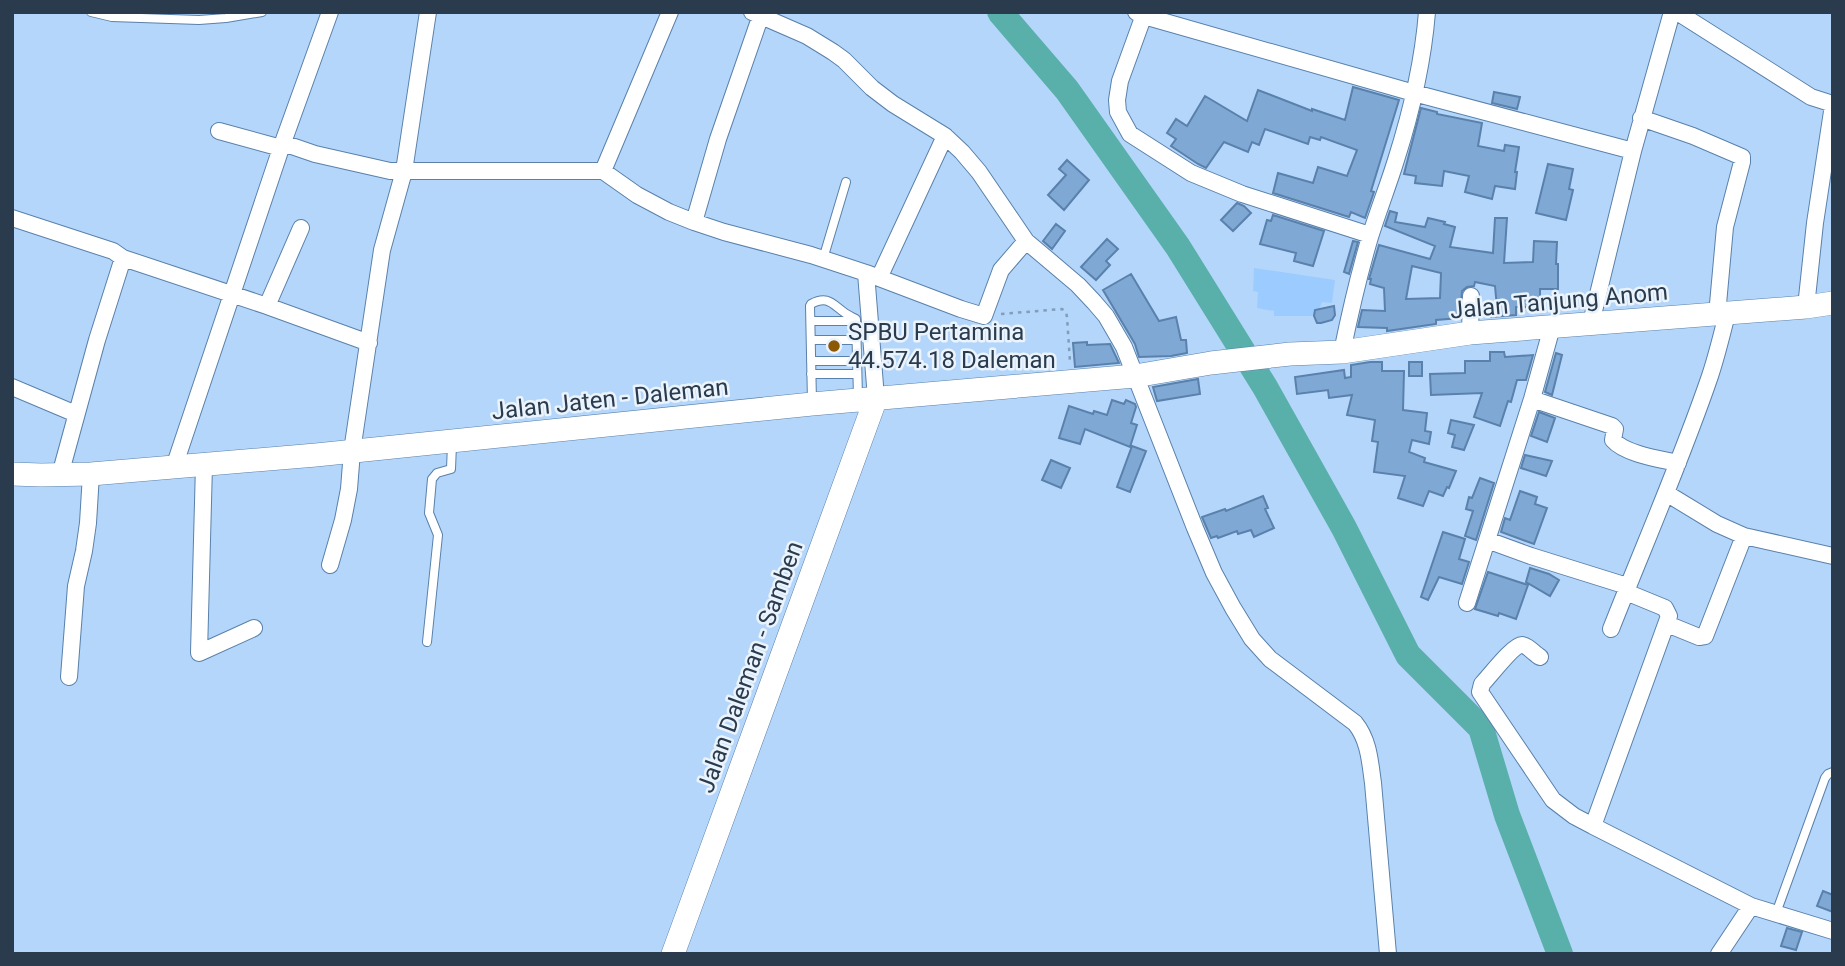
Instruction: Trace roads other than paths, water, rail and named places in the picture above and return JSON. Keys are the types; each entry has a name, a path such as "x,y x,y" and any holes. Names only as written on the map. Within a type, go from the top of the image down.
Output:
{"main road":[{"name":"Jalan Tanjung Anom","path":"1212,363 1290,354 1342,352 1470,333 1833,303"},
{"name":"Jalan Jaten - Daleman","path":"12,474 91,474 204,465 811,404 1135,376 1212,363"},
{"name":"Jalan Daleman - Samben","path":"673,954 867,399"}],"street":[{"path":"174,467 330,12"},
{"path":"330,565 349,489 352,451 382,250 404,172 428,12"},
{"path":"603,171 670,12"},
{"path":"1342,352 1370,235 1396,160 1414,93 1427,12"},
{"path":"1370,235 1242,194 1191,173 1130,134 1118,112 1117,100 1120,82 1142,14 1414,93 1633,151"},
{"path":"1591,323 1641,118 1673,15 1811,97 1832,115 1815,223 1806,307"},
{"path":"694,222 759,16 807,36 833,52 872,88 962,152 979,172 1026,241 1078,285 1106,316 1135,376 1214,572 1252,639 1270,659 1355,723 1364,737 1370,755 1388,954"},
{"path":"1611,629 1667,493 1711,373 1722,314 1725,227 1742,162 1742,157 1641,118"},
{"path":"219,131 390,171 603,171 651,202 694,222 824,259 984,316 1000,270 1026,241"},
{"path":"867,399 872,276 943,140"},
{"path":"12,218 113,251 123,258 369,343"},
{"path":"268,306 301,228"},
{"path":"60,475 97,340 123,258"},
{"path":"1470,333 1471,296"},
{"path":"1467,603 1532,400 1552,327"},
{"path":"12,387 76,414"},
{"path":"1532,400 1612,426 1615,429 1613,438 1616,444 1628,450 1678,463"},
{"path":"204,465 200,653 254,628"},
{"path":"69,677 76,586 88,523 91,474"},
{"path":"1667,493 1717,524 1744,536 1833,556"},
{"path":"1667,624 1699,637 1705,636 1744,536"},
{"path":"1487,540 1589,572 1665,608 1669,616 1593,827"},
{"path":"1540,657 1520,645 1482,684 1480,692 1553,800 1593,827 1751,906 1833,931"},
{"path":"1719,954 1751,906"}],"lane":[{"path":"91,12 112,18 199,20 262,12"},
{"path":"824,259 846,182"},
{"path":"811,404 810,306 819,300 834,302 846,314 855,318 857,374 867,399"},
{"path":"811,321 856,321"},
{"path":"811,340 856,340"},
{"path":"811,361 857,361"},
{"path":"811,374 857,374"},
{"path":"428,642 438,535 429,513 432,479 437,473 451,469 453,441"},
{"path":"1779,905 1825,778 1833,772"}],"waterway":[{"path":"1000,12 1067,90 1178,247 1265,387 1344,528 1408,655 1481,728 1507,815 1560,954"}],"place":[{"name":"SPBU Pertamina 44.574.18 Daleman","path":"834,346"}]}
